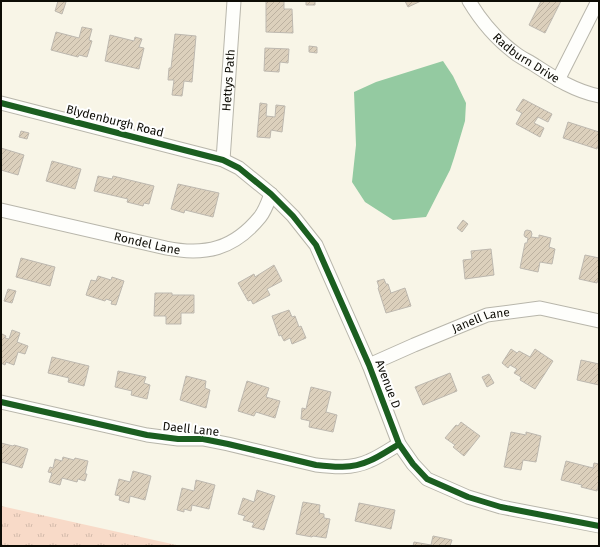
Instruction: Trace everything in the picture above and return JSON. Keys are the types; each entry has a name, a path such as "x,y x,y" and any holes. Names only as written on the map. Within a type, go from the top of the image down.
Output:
{"street":[{"name":"Hettys Path","path":"223,160 234,1"},
{"name":"Radburn Drive","path":"469,1 495,36 516,54 558,80 589,94 599,96"},
{"path":"558,80 598,1"},
{"name":"Blydenburgh Road","path":"1,103 223,160"},
{"name":"Avenue D","path":"223,160 239,168 271,194 293,216 316,245 369,365 399,444 413,464 427,479 468,497 500,507 599,526"},
{"name":"Rondel Lane","path":"1,210 183,252 201,251 232,242 261,216 271,194"},
{"name":"Janell Lane","path":"369,365 414,344 487,315 540,308 599,321"},
{"name":"Daell Lane","path":"1,402 147,435 178,439 203,439 316,465 334,467 353,466 368,462 399,444"}],"green space":[{"path":"1,506 181,546 1,546"}],"shaded area":[{"path":"443,61 453,76 466,103 465,121 454,158 450,170 426,217 393,220 365,202 352,182 356,145 354,92 376,82"}],"building":[{"path":"58,1 66,2 62,14 55,11"},
{"path":"266,1 284,1 284,9 292,9 293,33 266,32"},
{"path":"306,1 315,1 315,5 306,5"},
{"path":"405,1 421,1 408,7"},
{"path":"541,1 561,1 545,33 529,25"},
{"path":"82,27 92,29 89,40 92,41 87,57 79,55 78,57 51,50 56,32 79,38"},
{"path":"175,34 196,36 192,82 184,81 182,96 172,95 174,80 168,80"},
{"path":"110,35 134,41 135,37 142,39 139,47 144,48 139,69 105,61"},
{"path":"309,46 317,47 317,53 309,52"},
{"path":"265,48 289,49 288,63 280,62 279,72 264,71"},
{"path":"523,99 552,114 548,122 538,117 534,123 544,128 540,137 516,124 522,113 516,110"},
{"path":"260,103 267,104 266,116 275,117 276,105 285,106 282,132 271,130 270,138 257,137"},
{"path":"568,122 599,132 599,143 597,149 563,138"},
{"path":"21,131 29,133 27,139 19,137"},
{"path":"1,148 24,155 18,175 1,170"},
{"path":"52,161 81,169 75,189 46,181"},
{"path":"98,176 112,179 113,176 154,186 149,204 144,203 143,206 127,202 128,199 94,191"},
{"path":"178,184 219,193 213,217 185,210 184,213 171,209"},
{"path":"463,220 468,224 462,232 457,228"},
{"path":"525,231 531,231 531,237 539,238 539,235 551,238 549,247 555,249 552,264 540,262 538,272 520,268 525,243 527,243 528,238 524,235"},
{"path":"491,249 494,275 465,279 463,260 472,259 471,251"},
{"path":"585,255 599,258 599,276 597,283 579,279"},
{"path":"21,258 55,267 50,286 16,277"},
{"path":"274,265 282,281 267,289 270,295 253,304 251,300 248,301 238,283 254,274 255,277"},
{"path":"98,276 111,280 112,277 124,281 116,305 111,304 112,301 106,299 105,301 86,295 91,280 96,281"},
{"path":"384,279 386,284 388,284 391,293 405,288 411,306 386,313 377,281"},
{"path":"8,289 16,291 12,303 4,301"},
{"path":"155,293 194,295 194,313 181,313 181,324 166,324 166,316 154,316"},
{"path":"289,310 292,317 295,316 299,327 301,326 306,338 292,344 290,338 284,341 281,335 279,336 272,316"},
{"path":"12,330 20,333 17,342 28,346 25,354 18,352 14,365 6,362 5,365 1,363 1,337 2,334 6,336 5,338 9,339"},
{"path":"511,349 517,353 519,351 530,357 535,349 553,361 535,389 520,380 521,377 514,373 517,369 510,365 508,368 502,363"},
{"path":"52,357 89,366 84,386 68,382 69,378 48,373"},
{"path":"581,360 599,364 599,385 577,380"},
{"path":"118,371 146,377 144,383 150,385 147,399 131,395 132,391 115,387"},
{"path":"450,373 457,391 423,405 415,387"},
{"path":"489,374 494,383 487,387 482,377"},
{"path":"186,376 206,381 205,388 210,390 206,408 180,400"},
{"path":"247,381 269,388 266,397 280,401 275,418 256,412 254,416 238,411"},
{"path":"311,387 331,392 326,412 337,415 333,432 309,427 310,421 301,419 302,408 306,409"},
{"path":"461,422 480,436 464,456 453,447 455,445 445,438 456,425 458,426"},
{"path":"511,432 526,435 526,432 541,436 536,462 523,460 521,470 504,467"},
{"path":"1,443 28,449 22,468 2,462 1,466"},
{"path":"63,457 74,460 75,458 88,461 85,481 78,479 77,482 62,478 60,485 49,482 52,473 48,472 50,467 53,468 55,459 62,461"},
{"path":"566,461 593,468 594,463 599,464 599,483 597,491 581,487 582,485 561,480"},
{"path":"133,471 151,476 145,500 130,496 129,503 119,500 120,496 115,495 119,479 130,482"},
{"path":"196,480 215,485 209,509 192,505 191,511 184,509 184,512 177,510 182,488 194,491"},
{"path":"257,490 275,496 264,530 252,527 254,523 243,520 245,516 238,514 243,498 254,502"},
{"path":"303,502 320,505 319,513 324,514 324,518 330,519 326,538 296,534"},
{"path":"359,503 395,510 391,529 355,521"},
{"path":"433,536 452,540 450,546 413,546 414,542 431,545"}],"cycle path":[{"path":"1,103 223,160 239,168 271,194 293,216 316,245 369,365 399,444 413,464 427,479 468,497 501,507 599,526"},
{"path":"1,402 147,435 178,439 203,439 322,466 342,467 363,464 399,444"}]}
